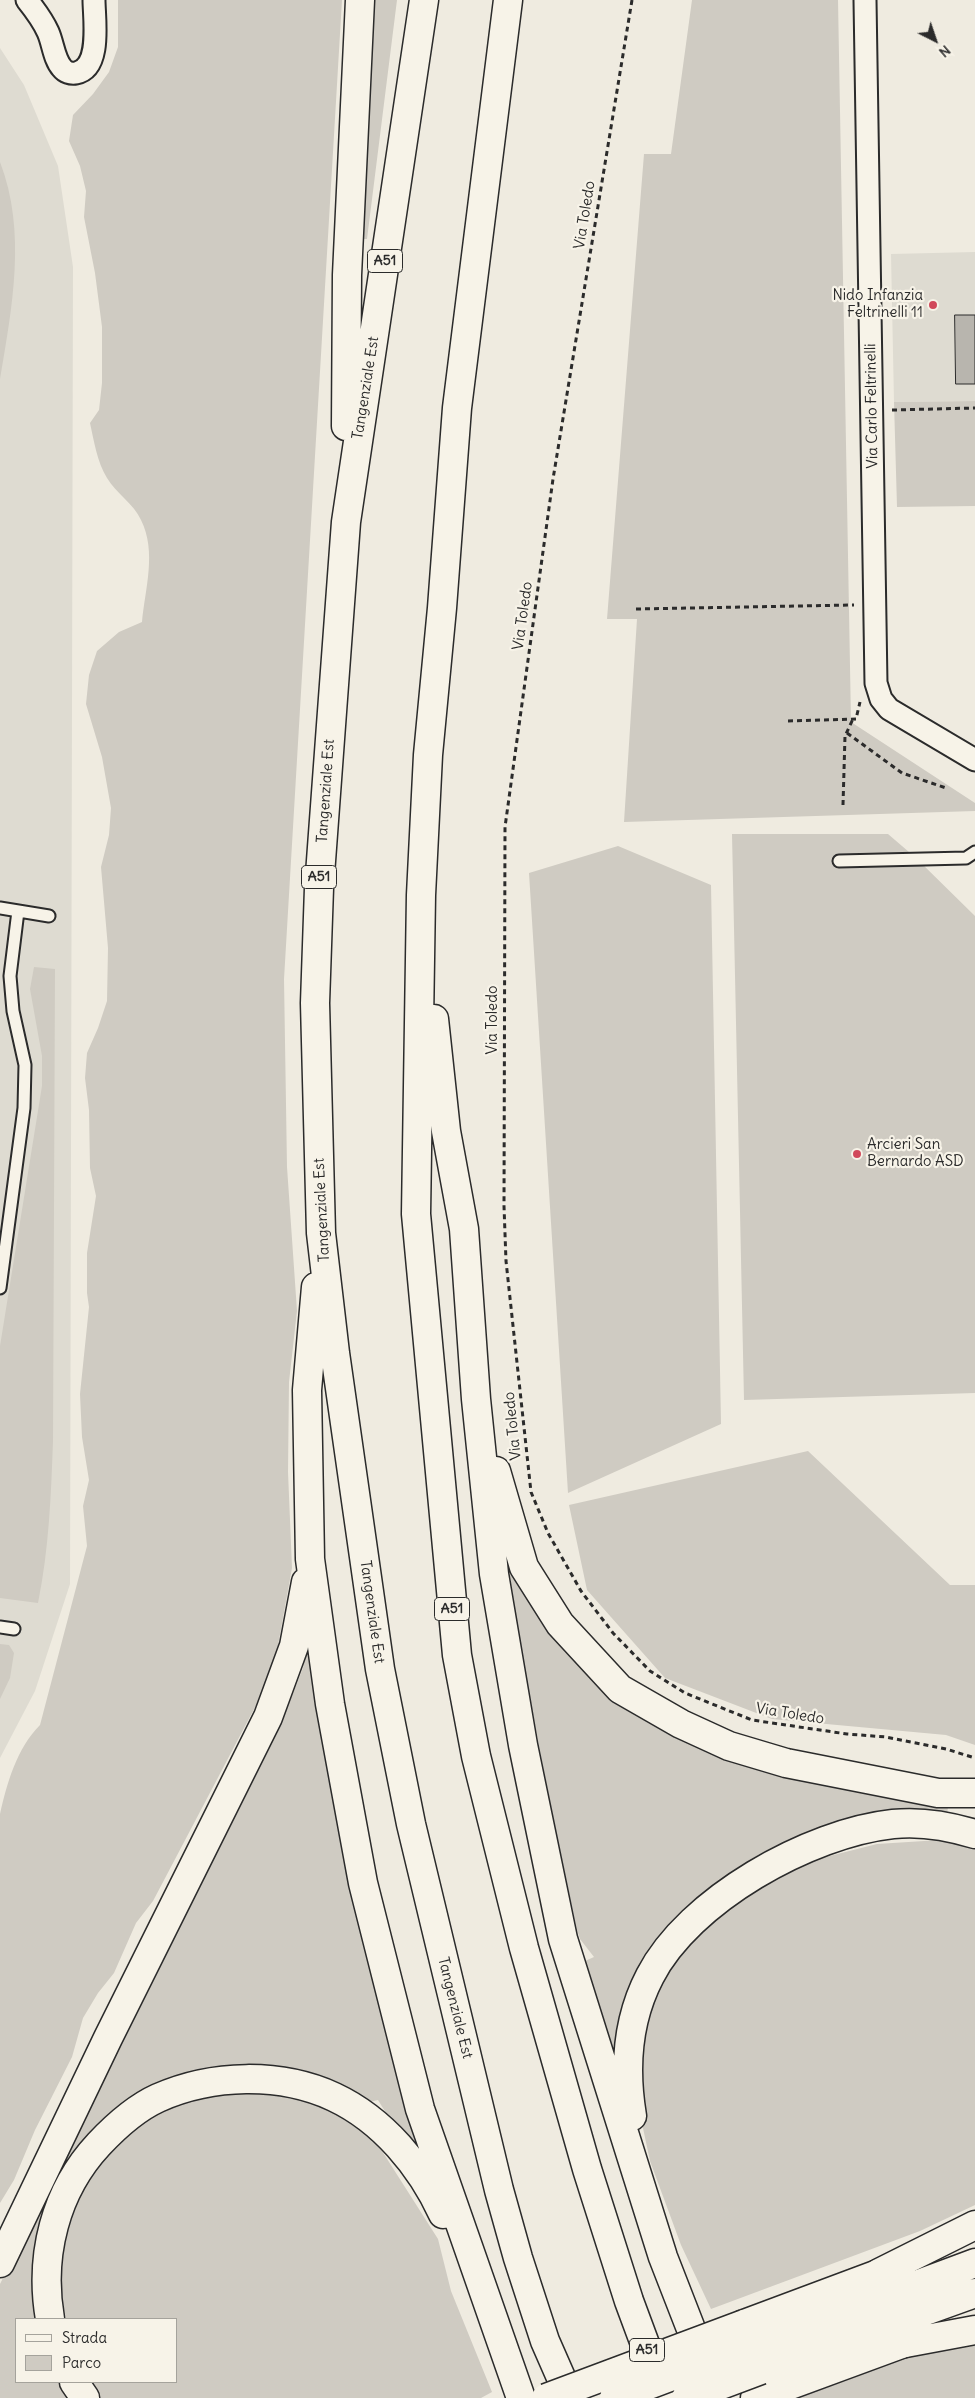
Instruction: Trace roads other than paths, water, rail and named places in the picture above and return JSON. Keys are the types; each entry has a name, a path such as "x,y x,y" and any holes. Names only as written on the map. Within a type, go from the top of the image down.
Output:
{"highway":[{"path":"346,522 347,275 360,0"},
{"name":"Tangenziale Est","path":"424,0 346,522 318,897 315,1003 321,1233 335,1353 380,1670 411,1824 516,2250 545,2341 570,2398"},
{"name":"A51","path":"508,0 457,408 442,608 428,755 421,896 416,1214 457,1655 476,1756 527,1958 587,2169 629,2301 665,2398"},
{"path":"421,896 446,1131 464,1229 476,1400 494,1574 522,1745 561,1929 663,2257 718,2398"},
{"path":"321,1233 307,1390 310,1558 330,1704 363,1883 420,2109 517,2387"},
{"path":"476,1400 524,1568 560,1624 620,1689 680,1724 729,1746 786,1763 938,1793 975,1804"},
{"path":"0,2263 108,2038 268,1717 294,1646 310,1558"},
{"path":"938,1793 975,1793"},
{"path":"663,2257 652,2202 634,2134 627,2067 632,2020 650,1975 666,1950 682,1930 707,1908 736,1887 802,1852 844,1836 893,1824 952,1827 975,1834"},
{"path":"0,2236 66,2106 108,2038"},
{"path":"50,2318 46,2278 47,2256 52,2230 72,2179 88,2155 133,2114 157,2099 203,2083 238,2080 274,2080 334,2097 382,2130 412,2162 442,2213 487,2334 517,2387"},
{"path":"756,2366 879,2273 975,2225"},
{"path":"879,2273 975,2237"},
{"path":"686,2398 975,2263"},
{"path":"614,2398 756,2366 975,2293"},
{"path":"900,2344 975,2317"},
{"path":"546,2398 900,2344 975,2330"},
{"path":"75,2383 84,2398"}],"street":[{"path":"28,0 48,32 62,68 66,72 74,74 87,66 95,50 94,0"},
{"path":"46,0 48,32"},
{"name":"Via Carlo Feltrinelli","path":"865,0 876,682 882,699 889,709 975,760"}],"lane":[{"path":"839,861 966,858 975,852"},
{"path":"0,908 48,916"},
{"path":"0,1288 24,1108 25,1065 13,1011 10,976 18,911"},
{"path":"0,1627 14,1629"}],"place":[{"name":"Nido Infanzia Feltrinelli 11","path":"933,305"},
{"name":"Arcieri San Bernardo ASD","path":"857,1154"}]}
